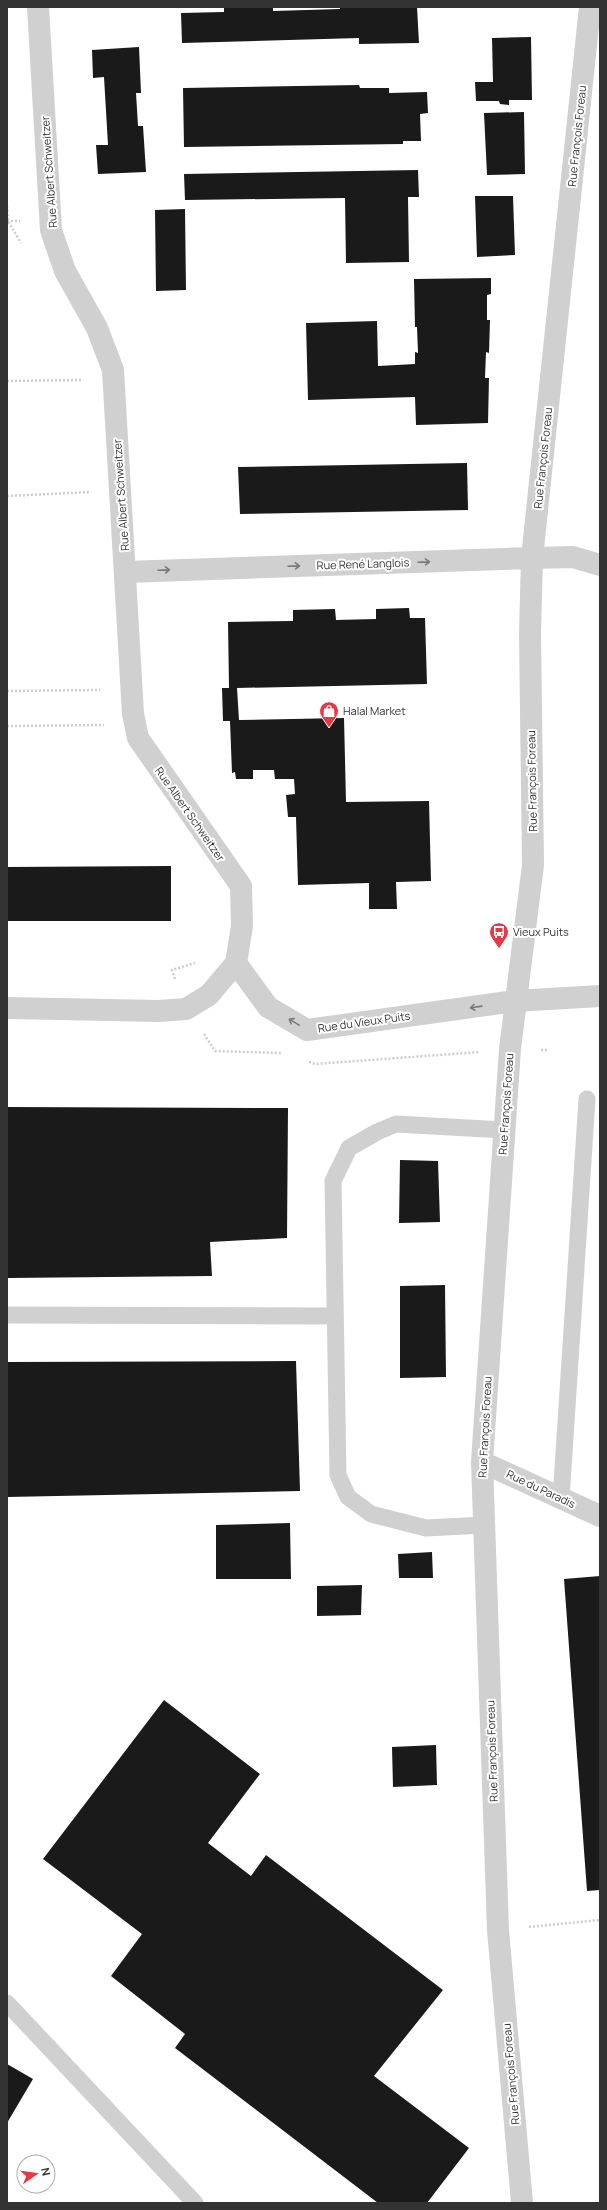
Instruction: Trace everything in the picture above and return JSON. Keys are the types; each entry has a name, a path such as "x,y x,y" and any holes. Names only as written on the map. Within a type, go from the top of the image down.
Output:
{"street":[{"name":"Rue Albert Schweitzer","path":"38,7 52,230 65,271 97,328 113,370 126,572 133,714 138,738 241,886 242,926 236,963"},
{"name":"Rue François Foreau","path":"522,2203 498,1930 482,1462 510,1049 533,865 530,633 532,558 590,7"},
{"name":"Rue René Langlois","path":"126,572 573,557 600,565"},
{"name":"Rue du Vieux Puits","path":"236,963 268,1007 307,1030 515,1001 600,996"},
{"path":"7,1008 159,1011 186,1009 209,995 236,963"},
{"name":"Rue du Paradis","path":"482,1462 600,1516"}],"lane":[{"path":"562,1499 588,1100"},
{"path":"484,1525 426,1528 371,1514 348,1497 338,1476 333,1181 349,1148 377,1132 396,1124 504,1130"},
{"path":"7,1315 335,1316"},
{"path":"7,2003 195,2203"}],"path":[{"path":"7,206 8,221 23,246"},
{"path":"7,381 114,380"},
{"path":"7,496 121,491"},
{"path":"7,691 110,690 133,714"},
{"path":"7,726 106,725 107,718"},
{"path":"198,962 172,970 186,1009 215,1051 280,1052 287,1054"},
{"path":"308,1062 315,1064 510,1049 547,1050"},
{"path":"498,1930 600,1920"}],"building":[{"path":"224,7 273,7 273,11 340,9 340,7 417,7 419,43 359,44 359,38 182,43 181,13 224,12"},
{"path":"531,37 532,100 509,100 509,105 500,104 499,101 476,101 475,82 493,82 492,38"},
{"path":"139,47 141,93 136,93 138,126 143,126 146,172 98,174 96,145 108,145 104,77 93,78 92,50"},
{"path":"359,85 360,88 389,88 389,93 427,92 428,113 420,114 421,141 403,141 403,144 184,147 183,88"},
{"path":"524,112 525,174 487,175 484,113"},
{"path":"418,170 419,197 408,197 409,262 346,263 345,198 185,200 184,174"},
{"path":"475,196 513,196 515,255 477,257"},
{"path":"185,209 186,290 156,291 155,210"},
{"path":"491,278 491,294 487,295 487,320 490,320 489,353 486,352 485,378 489,378 488,423 416,425 415,397 308,400 306,323 377,321 378,366 415,364 415,352 418,353 417,327 415,327 414,279"},
{"path":"467,463 468,510 240,514 238,467"},
{"path":"409,608 410,618 425,618 427,684 237,688 239,720 344,718 346,802 429,801 431,881 396,882 397,909 369,909 369,883 298,885 296,817 288,817 286,795 295,794 294,779 275,779 274,770 253,770 253,779 236,779 235,772 232,773 230,721 223,721 222,688 229,688 228,622 293,621 293,610 335,609 336,620 376,619 376,609"},
{"path":"171,866 171,921 7,921 7,867"},
{"path":"7,1107 288,1108 287,1238 210,1242 212,1276 7,1278"},
{"path":"400,1160 438,1161 440,1222 399,1223"},
{"path":"445,1285 446,1377 400,1378 400,1286"},
{"path":"296,1361 300,1491 7,1497 7,1362"},
{"path":"290,1523 291,1579 216,1579 216,1525"},
{"path":"432,1552 433,1578 399,1578 398,1554"},
{"path":"600,1576 600,1890 587,1891 564,1579"},
{"path":"362,1585 361,1615 317,1616 317,1586"},
{"path":"164,1700 260,1774 208,1843 251,1876 266,1855 443,1990 374,2076 469,2148 427,2203 378,2203 175,2048 185,2034 111,1976 142,1934 43,1859"},
{"path":"436,1745 437,1785 393,1787 392,1747"},
{"path":"7,2064 33,2079 7,2123"}],"place":[{"name":"Halal Market","path":"329,728"},
{"name":"Vieux Puits","path":"499,949"}]}
